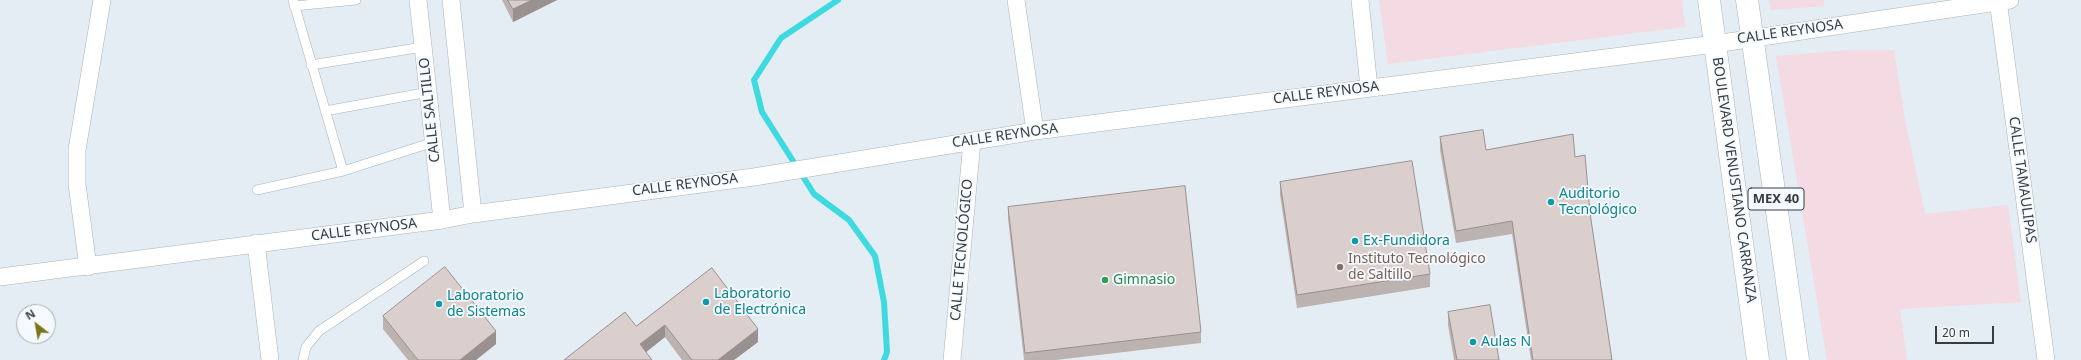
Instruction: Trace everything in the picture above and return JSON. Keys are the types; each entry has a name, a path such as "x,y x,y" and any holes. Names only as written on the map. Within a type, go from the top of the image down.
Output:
{"main road":[{"name":"BOULEVARD VENUSTIANO CARRANZA","path":"1709,0 1758,360"},
{"name":"MEX 40","path":"1747,0 1798,360"}],"street":[{"path":"88,266 77,184 77,150 102,0"},
{"name":"CALLE SALTILLO","path":"418,0 442,220"},
{"path":"451,0 474,214"},
{"path":"1016,0 1035,131"},
{"path":"1360,0 1370,88"},
{"name":"CALLE REYNOSA","path":"0,277 442,220 474,214 754,176 1035,131 1715,44 2002,1"},
{"name":"CALLE TAMAULIPAS","path":"2002,1 2046,360"},
{"name":"CALLE TECNOLÓGICO","path":"952,360 972,141"},
{"path":"256,243 270,360"}],"lane":[{"path":"343,171 293,3 356,0"},
{"path":"311,66 423,47"},
{"path":"325,111 429,92"},
{"path":"257,190 343,171 434,142"},
{"path":"303,360 306,347 319,331 424,262"}],"shaded area":[{"path":"1379,0 1682,0 1685,27 1388,64"},
{"path":"1769,0 1824,0 1824,6 1771,10"},
{"path":"1849,50 1894,50 1905,120 1925,214 2008,205 2021,302 1900,309 1907,360 1827,360 1776,56"}],"building":[{"path":"508,0 532,0 513,9"},
{"path":"1483,130 1486,150 1573,134 1575,157 1585,155 1590,213 1612,360 1533,360 1512,221 1456,231 1440,137"},
{"name":"Ex-Fundidora","path":"1412,161 1430,274 1297,295 1280,182"},
{"name":"Gimnasio","path":"1185,186 1201,332 1025,353 1008,207"},
{"name":"Laboratorio de Sistemas","path":"445,267 496,331 460,360 418,360 383,316"},
{"path":"712,268 758,329 718,360 692,360 665,325 640,344 652,360 564,360 625,312 636,326"},
{"name":"Aulas N","path":"1490,305 1499,360 1457,360 1448,312"}],"waterway":[{"path":"838,0 781,38 754,80 762,112 814,194 849,220 875,256 884,302 887,352 884,360"}],"place":[{"name":"Auditorio Tecnológico","path":"1551,202"},
{"name":"Ex-Fundidora","path":"1355,241"},
{"name":"Instituto Tecnológico de Saltillo","path":"1340,267"},
{"name":"Gimnasio","path":"1105,280"},
{"name":"Laboratorio de Electrónica","path":"706,302"},
{"name":"Laboratorio de Sistemas","path":"439,304"},
{"name":"Aulas N","path":"1473,342"}]}
